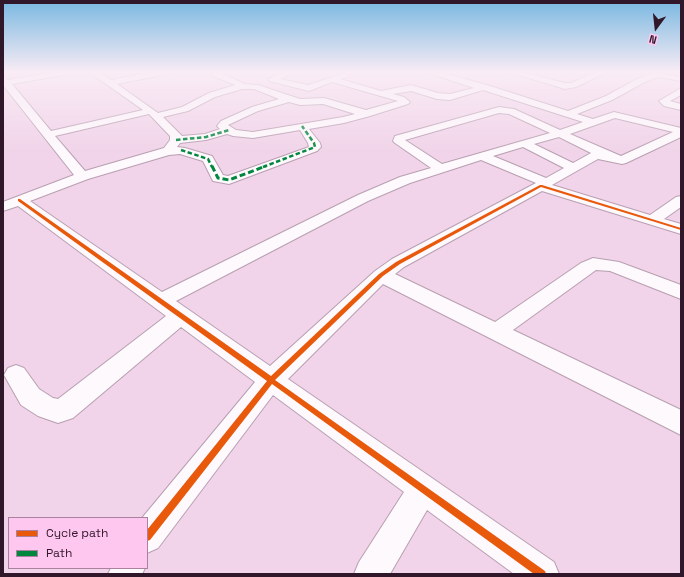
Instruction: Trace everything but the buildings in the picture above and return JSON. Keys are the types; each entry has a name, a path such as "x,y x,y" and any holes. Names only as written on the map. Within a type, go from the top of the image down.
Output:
{"street":[{"path":"19,99 83,176"},
{"path":"133,99 154,114 176,135 176,140 168,151"},
{"path":"48,135 128,115 154,114 190,107 205,99"},
{"path":"367,114 324,101 303,102 288,99 254,110 222,125 228,130 239,135 253,135 344,120 367,114 405,102 401,99"},
{"path":"523,99 592,122"},
{"path":"568,114 607,99"},
{"path":"668,99 664,101 667,104 680,107"},
{"path":"659,126 680,107"},
{"path":"441,169 399,141 399,138 499,110 511,111 608,156 622,160 681,132"},
{"path":"16,375 30,397 47,408 58,411 64,410 171,309 363,198 405,180 524,143 559,134 614,115 681,132"},
{"path":"3,207 83,176 168,151 181,150 204,157 208,159 213,166 218,178 229,180 313,149 315,147 314,143 302,126"},
{"path":"176,140 206,137 228,130"},
{"path":"524,143 574,168"},
{"path":"148,536 271,380 381,275 398,263 544,185 596,155 608,156"},
{"path":"482,156 544,185 681,229"},
{"path":"19,200 542,574"},
{"path":"652,220 681,200"},
{"path":"496,332 593,264 614,266 681,292"},
{"path":"381,275 681,423"},
{"path":"371,574 423,489"}],"marked path":[{"path":"181,150 208,159 218,178 229,180 313,149 315,147 314,143 302,126"},
{"path":"176,140 206,137 229,130"}],"cycle path":[{"path":"148,536 271,380 381,275 398,263 541,186 681,229"},
{"path":"19,200 542,574"}]}
